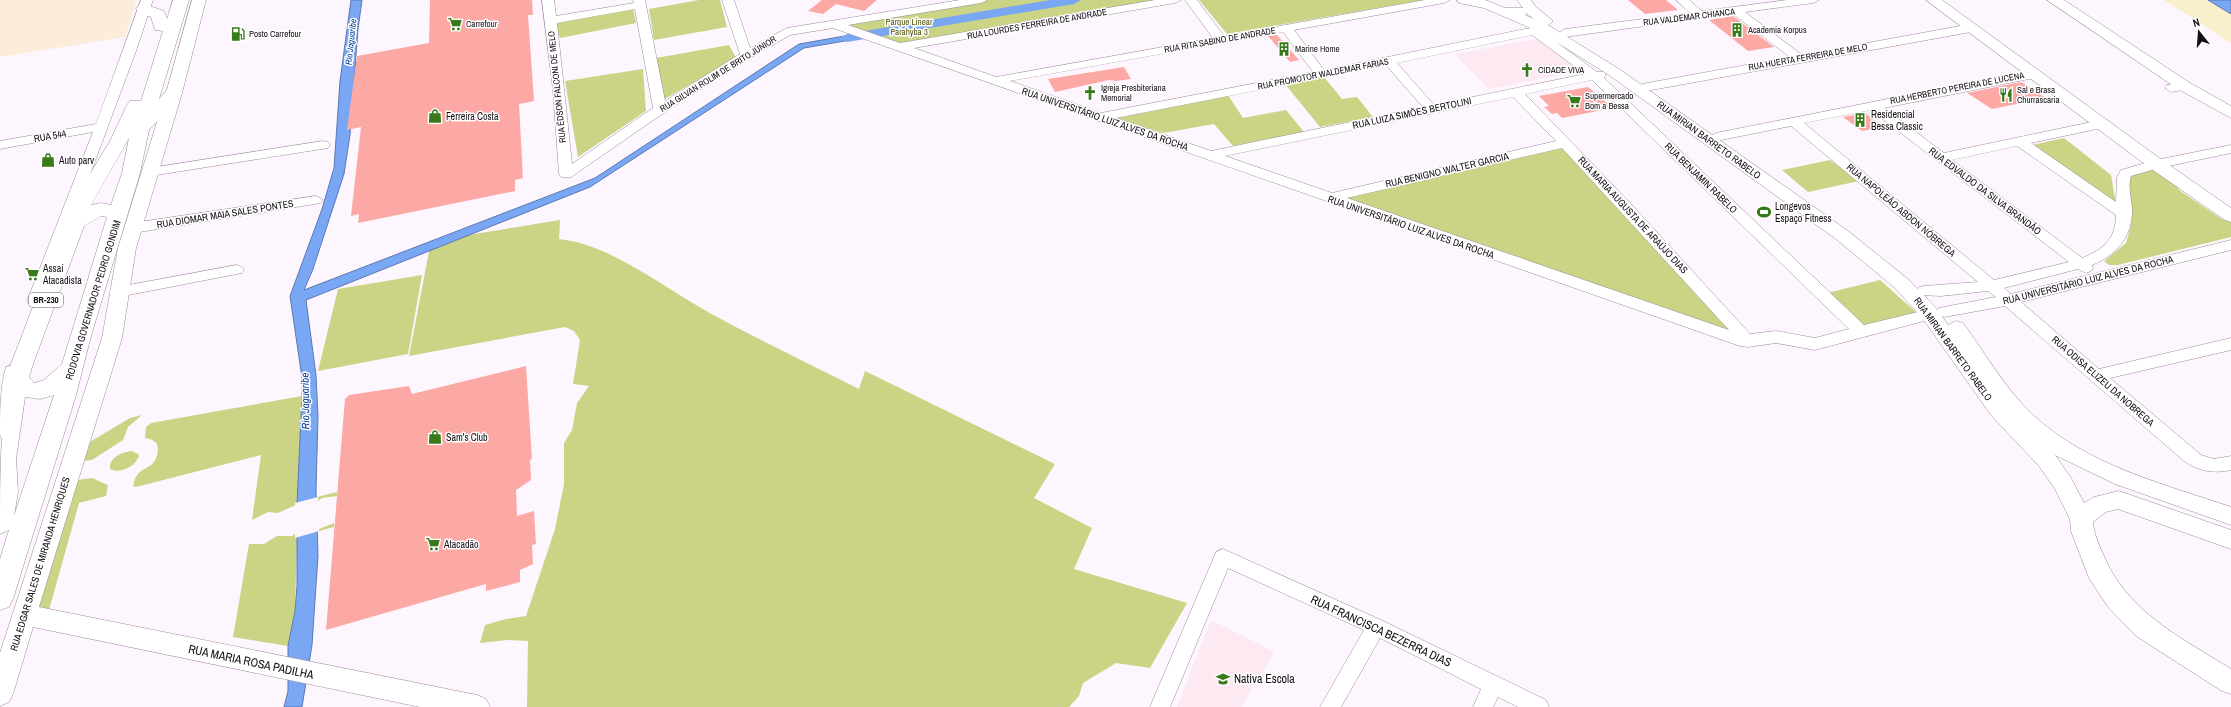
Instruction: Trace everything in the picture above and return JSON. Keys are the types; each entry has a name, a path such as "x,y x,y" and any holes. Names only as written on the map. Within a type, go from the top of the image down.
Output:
{"highway":[{"name":"BR-230","path":"0,524 6,492 2,465 9,436 18,378 83,202 129,122 170,0"},
{"name":"RODOVIA GOVERNADOR PEDRO GONDIM","path":"0,599 72,367 118,214 140,131 181,0"},
{"path":"146,5 158,14 161,27"},
{"path":"140,131 174,93"},
{"path":"76,222 87,213 101,208 110,209 118,214"},
{"path":"18,378 26,389 42,390 58,383 72,367"}],"main road":[{"name":"RUA EDGAR SALES DE MIRANDA HENRIQUES","path":"0,694 112,338 118,292 133,228 174,93 199,0"},
{"name":"RUA MIRIAN BARRETO RABELO","path":"1464,0 1487,3 1498,11 1506,12 1614,72 1873,258 1937,313 2014,408 2049,441 2094,466 2231,516"},
{"path":"1933,0 2156,164 2231,216"},
{"path":"2054,0 2231,123"},
{"name":"RUA MIRIAN BARRETO RABELO","path":"1525,3 1538,16 1646,87 1866,243 1911,278 1924,291 1998,410 2047,460 2063,484 2081,519 2082,531 2101,578 2117,600 2145,628 2231,683"},
{"path":"1506,12 1522,12 1525,3"},
{"path":"2180,87 2231,112"},
{"path":"2081,519 2090,509 2100,503 2119,500 2231,540"},
{"name":"RUA MARIA ROSA PADILHA","path":"24,615 477,707"},
{"path":"2205,667 2231,694"}],"street":[{"name":"RUA ÉDSON FALCONI DE MELO","path":"548,0 559,90 566,174"},
{"path":"728,0 746,55"},
{"path":"903,0 910,12"},
{"name":"RUA GILVAN ROLIM DE BRITO JÚNIOR","path":"566,174 660,109 746,55 787,32 981,0"},
{"name":"RUA LOURDES FERREIRA DE ANDRADE","path":"898,47 1159,1 1175,0"},
{"path":"1191,0 1221,40"},
{"name":"RUA RITA SABINO DE ANDRADE","path":"995,80 1444,0"},
{"path":"1682,0 1700,16"},
{"name":"RUA VALDEMAR CHIANCA","path":"1565,33 1813,0"},
{"path":"550,21 639,2 660,109"},
{"path":"9,436 1,417 13,366 146,5"},
{"path":"1736,11 1800,59"},
{"name":"RUA UNIVERSITÁRIO LUIZ ALVES DA ROCHA","path":"832,24 1716,333 1748,341 1776,337 1816,344 1861,331 1937,313 2008,300 2231,245"},
{"path":"1286,28 1320,73"},
{"name":"RUA HUERTA FERREIRA DE MELO","path":"1646,87 1971,28"},
{"name":"RUA PROMOTOR WALDEMAR FARIAS","path":"1100,117 1540,30"},
{"name":"RUA BENJAMIN RABELO","path":"1540,30 1595,76 1861,331"},
{"path":"1389,61 1431,109"},
{"name":"RUA LUIZA SIMÕES BERTOLINI","path":"1210,155 1614,72"},
{"name":"RUA HERBERTO PEREIRA DE LUCENA","path":"1716,137 1794,120 2034,74"},
{"name":"RUA MARIA AUGUSTA DE ARAÚJO DIAS","path":"1516,92 1566,143 1748,341"},
{"name":"RUA EDVALDO DA SILVA BRANDÃO","path":"1872,105 2098,277"},
{"name":"RUA NAPOLEÃO ABDON NÓBREGA","path":"1794,120 2008,300"},
{"path":"1941,158 2101,124"},
{"name":"RUA 544","path":"0,145 100,127"},
{"path":"2018,141 2125,215"},
{"name":"RUA BENIGNO WALTER GARCIA","path":"1328,198 1566,143"},
{"path":"150,172 323,145"},
{"path":"1924,291 1952,291 1991,285 2080,264 2096,258 2113,247 2121,234 2125,215 2123,176 2132,170 2231,149"},
{"name":"RUA DIOMAR MAIA SALES PONTES","path":"133,228 316,200"},
{"path":"118,292 237,270"},
{"name":"RUA ODISA ELIZEU DA NOBREGA","path":"2008,300 2198,462 2217,467 2231,463"},
{"path":"2097,375 2231,344"},
{"name":"RUA FRANCISCA BEZERRA DIAS","path":"1160,707 1223,557 1376,627 1539,707"},
{"path":"1330,707 1376,627"},
{"path":"1483,707 1493,685"}],"shaded area":[{"path":"0,0 137,0 125,37 0,57"},
{"name":"CIDADE VIVA","path":"1537,39 1582,71 1489,89 1455,54"},
{"name":"Nativa Escola","path":"1211,620 1274,652 1241,707 1177,707"}],"green space":[{"path":"699,0 720,0 727,27 654,40 649,9"},
{"name":"Parque Linear Parahyba 3","path":"973,0 1160,0 901,45 835,23"},
{"path":"1199,0 1424,0 1227,34"},
{"path":"633,8 636,23 560,38 555,22"},
{"path":"729,45 736,58 663,100 656,58"},
{"path":"643,69 646,111 578,157 565,81"},
{"path":"1324,77 1342,99 1357,97 1373,117 1320,127 1285,84"},
{"path":"1228,95 1243,118 1286,110 1304,132 1233,146 1214,124 1163,133 1113,118"},
{"path":"2064,138 2111,175 2116,204 2032,145"},
{"path":"1570,145 1739,339 1333,199"},
{"path":"1830,160 1859,181 1808,192 1782,170"},
{"path":"2155,169 2174,181 2179,190 2220,218 2231,222 2231,237 2118,265 2109,265 2104,261 2126,243 2131,225 2129,176"},
{"path":"560,220 559,239 597,249 617,258 708,312 859,389 865,371 1055,464 1034,498 1092,528 1074,569 1187,603 1150,668 1116,663 1083,683 1079,696 1069,707 527,707 528,641 507,640 480,643 485,625 506,619 526,616 555,529 564,484 564,443 572,430 577,403 589,386 573,384 580,340 574,331 565,327 409,356 431,241"},
{"path":"422,275 408,354 318,371 338,289"},
{"path":"1880,280 1917,313 1863,326 1827,293"},
{"path":"302,396 297,502 337,492 337,496 322,498 315,503 296,505 278,513 268,512 252,520 261,455 136,487 133,486 139,473 152,464 157,456 157,444 152,440 145,438 146,427 151,423"},
{"path":"142,415 128,427 123,440 92,460 82,461 88,443 130,418"},
{"path":"132,451 139,456 131,466 118,471 110,469 110,464 116,456"},
{"path":"92,478 108,485 106,496 79,503 49,610 37,609 63,516 70,507 78,480"},
{"path":"334,523 334,527 297,537 295,611 288,646 233,637 249,544 264,544 277,536 292,536 302,529 319,529"}],"sand":[{"path":"2164,0 2208,0 2231,14 2231,43"}],"water":[{"name":"Rio Jaguaribe","path":"351,0 362,0 358,29 350,135 344,174 313,269 304,290 595,178 799,44 862,33 874,36 804,48 590,187 306,300 316,375 318,417 316,490 318,556 312,645 302,707 284,707 288,691 288,646 295,611 297,586 297,503 302,396 302,378 290,296 322,209 334,168 340,81"},
{"path":"2208,0 2231,0 2231,14"}],"pier":[{"path":"318,497 319,531 295,538 295,503"}],"building":[{"name":"Ferreira Costa","path":"430,0 532,0 533,15 528,15 534,101 519,104 523,178 515,180 515,191 358,223 359,214 351,216 361,127 347,130 357,56 429,43"},
{"path":"822,0 877,0 864,11 836,4 823,14 808,11"},
{"path":"1628,0 1666,0 1678,10 1645,14"},
{"name":"Academia Korpus","path":"1733,16 1774,47 1748,51 1709,20"},
{"name":"Marine Home","path":"1277,35 1299,60 1290,62 1268,36"},
{"name":"Igreja Presbiteriana Memorial","path":"1124,67 1131,79 1116,81 1109,80 1055,92 1048,79"},
{"name":"Sal e Brasa Churrascaria","path":"2021,82 2046,98 1992,109 1967,93"},
{"name":"Supermercado Bom a Bessa","path":"1588,87 1613,108 1562,118 1557,113 1552,114 1544,107 1549,106 1539,96"},
{"name":"Residencial Bessa Classic","path":"1865,113 1883,127 1862,131 1843,117"},
{"path":"526,366 532,459 530,460 531,480 516,490 517,516 534,511 536,544 532,545 533,564 520,570 520,582 486,591 486,584 326,630 345,399 349,395 409,386 412,394"}],"waterway":[{"path":"847,38 1074,0"}],"place":[{"name":"Carrefour","path":"455,24"},
{"name":"Academia Korpus","path":"1737,30"},
{"name":"Posto Carrefour","path":"238,34"},
{"name":"Marine Home","path":"1284,49"},
{"name":"CIDADE VIVA","path":"1527,70"},
{"name":"Igreja Presbiteriana Memorial","path":"1090,93"},
{"name":"Sal e Brasa Churrascaria","path":"2006,95"},
{"name":"Supermercado Bom a Bessa","path":"1574,101"},
{"name":"Ferreira Costa","path":"435,116"},
{"name":"Residencial Bessa Classic","path":"1860,120"},
{"name":"Auto parv","path":"48,160"},
{"name":"Longevos Espaço Fitness","path":"1764,212"},
{"name":"Assaí Atacadista","path":"32,274"},
{"name":"Sam's Club","path":"435,437"},
{"name":"Atacadão","path":"433,544"},
{"name":"Nativa Escola","path":"1223,679"}]}
